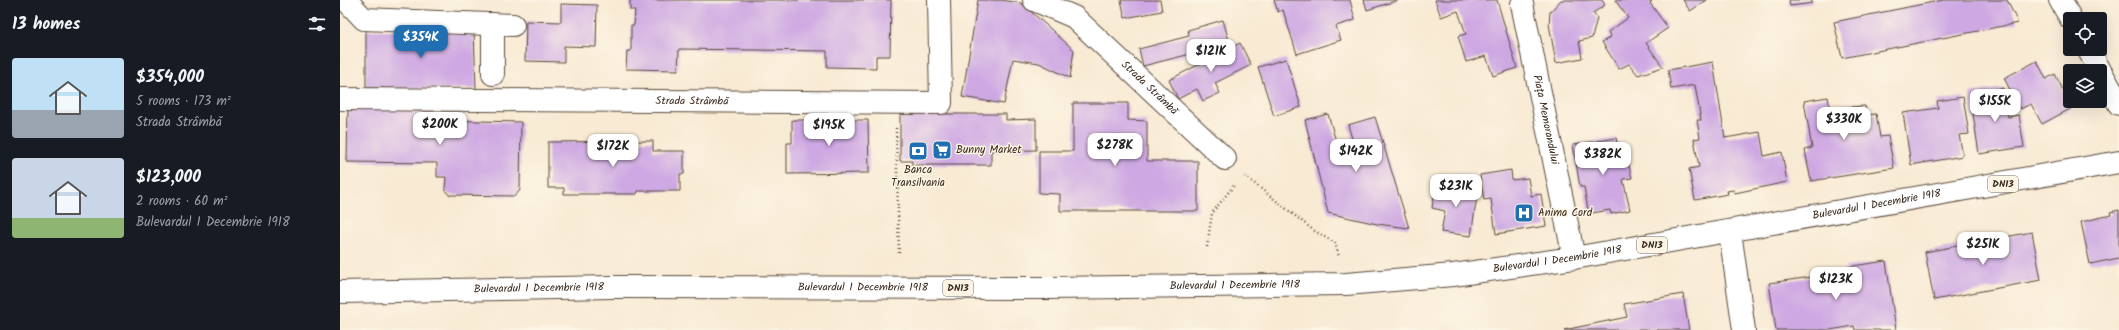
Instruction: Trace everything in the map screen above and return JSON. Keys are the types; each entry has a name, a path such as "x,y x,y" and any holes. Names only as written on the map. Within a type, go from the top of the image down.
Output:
{"main road":[{"path":"346,0 364,19 503,25 492,74"},
{"name":"Strada Strâmbă","path":"340,99 941,103 939,0"},
{"name":"Strada Strâmbă","path":"1034,0 1071,9 1225,159"},
{"path":"2060,0 2067,12"},
{"name":"Piața Memorandului","path":"1523,1 1574,258"},
{"path":"2092,56 2119,104"},
{"name":"Bulevardul 1 Decembrie 1918","path":"340,292 612,287 1033,288 1346,284 1453,275 1574,258 1730,232 2119,162"},
{"path":"1730,232 1744,330"}],"path":[{"path":"896,103 899,254"},
{"path":"1225,159 1313,230 1335,243 1340,262"},
{"path":"1207,247 1212,213 1231,190"}],"building":[{"path":"630,0 891,0 890,56 876,56 876,68 827,67 827,51 679,49 678,70 626,69 627,51 631,51 631,25 634,25 635,10 630,10"},
{"path":"978,0 1000,0 1021,3 1074,50 1070,78 1039,63 1013,59 1004,104 962,97"},
{"path":"1121,0 1160,0 1162,11 1125,18"},
{"path":"1274,0 1350,0 1355,20 1336,26 1341,40 1297,54 1283,10 1278,12"},
{"path":"1364,0 1399,0 1367,10"},
{"path":"1435,0 1497,0 1517,68 1493,76 1486,56 1466,62 1458,36 1466,34 1458,11 1441,17"},
{"path":"1561,0 1602,0 1605,5 1593,13 1597,18 1592,38 1579,41 1582,58 1556,63 1549,24 1550,12"},
{"path":"1615,0 1652,1 1650,3 1668,28 1646,43 1663,67 1638,75 1629,64 1619,69 1602,42 1611,37 1608,32 1628,18"},
{"path":"1683,0 1707,0 1690,11"},
{"path":"1789,0 1811,0 1812,3 1790,6"},
{"path":"1943,0 2007,0 2018,23 1842,58 1834,22"},
{"path":"561,4 597,5 596,47 564,46 564,62 525,61 526,21 561,22"},
{"path":"1223,20 1230,44 1143,66 1139,49 1189,36 1188,30"},
{"path":"366,30 474,30 476,89 366,88"},
{"path":"1240,43 1251,65 1215,83 1220,93 1203,101 1197,89 1178,99 1169,80"},
{"path":"1286,59 1301,107 1274,116 1258,67"},
{"path":"2037,61 2046,79 2055,74 2063,90 2063,108 2072,108 2042,124 2031,104 2020,109 2004,78"},
{"path":"1713,62 1725,138 1760,132 1764,156 1782,152 1787,182 1735,193 1734,190 1727,191 1728,194 1695,200 1689,169 1699,167 1694,139 1700,138 1697,120 1701,120 1695,85 1671,89 1668,70"},
{"path":"2003,88 2008,117 2019,115 2024,147 1979,154 1970,94"},
{"path":"1828,97 1830,108 1865,106 1867,115 1876,114 1880,137 1888,136 1894,168 1811,181 1805,150 1812,148 1804,101"},
{"path":"1963,97 1969,134 1959,135 1963,156 1911,165 1903,113 1938,108 1937,101"},
{"path":"438,103 438,120 521,122 520,190 515,196 449,195 445,190 446,177 437,177 437,163 347,162 348,107"},
{"path":"1073,103 1128,103 1128,120 1147,121 1147,161 1198,161 1198,211 1060,211 1060,194 1039,193 1039,151 1073,151"},
{"path":"900,114 1006,114 1006,120 1036,119 1036,150 991,151 991,165 912,165 912,161 900,161"},
{"path":"1328,114 1337,145 1353,142 1348,125 1375,117 1409,228 1377,224 1328,213 1305,120"},
{"path":"792,120 868,120 869,173 787,174 787,143 792,143"},
{"path":"1616,138 1620,159 1627,158 1632,178 1623,179 1630,210 1611,214 1610,210 1592,213 1588,210 1584,187 1580,187 1573,145"},
{"path":"653,141 653,151 684,151 684,174 680,174 680,191 638,191 637,194 564,194 564,188 548,188 548,142"},
{"path":"1511,170 1512,180 1528,178 1531,196 1541,194 1546,226 1496,234 1491,199 1484,200 1480,175"},
{"path":"1436,183 1478,189 1471,236 1441,232 1445,211 1432,208"},
{"path":"2119,210 2119,258 2090,264 2081,222 2111,215 2110,212"},
{"path":"2032,232 2041,280 1934,300 1925,252"},
{"path":"1886,261 1896,330 1855,330 1854,326 1830,330 1776,330 1769,283 1847,272 1846,267"},
{"path":"1683,294 1689,330 1564,330 1627,317 1624,304"}],"place":[{"name":"Bunny Market","path":"942,150"},
{"name":"Banca Transilvania","path":"918,151"},
{"name":"Anima Cord","path":"1524,213"}]}
